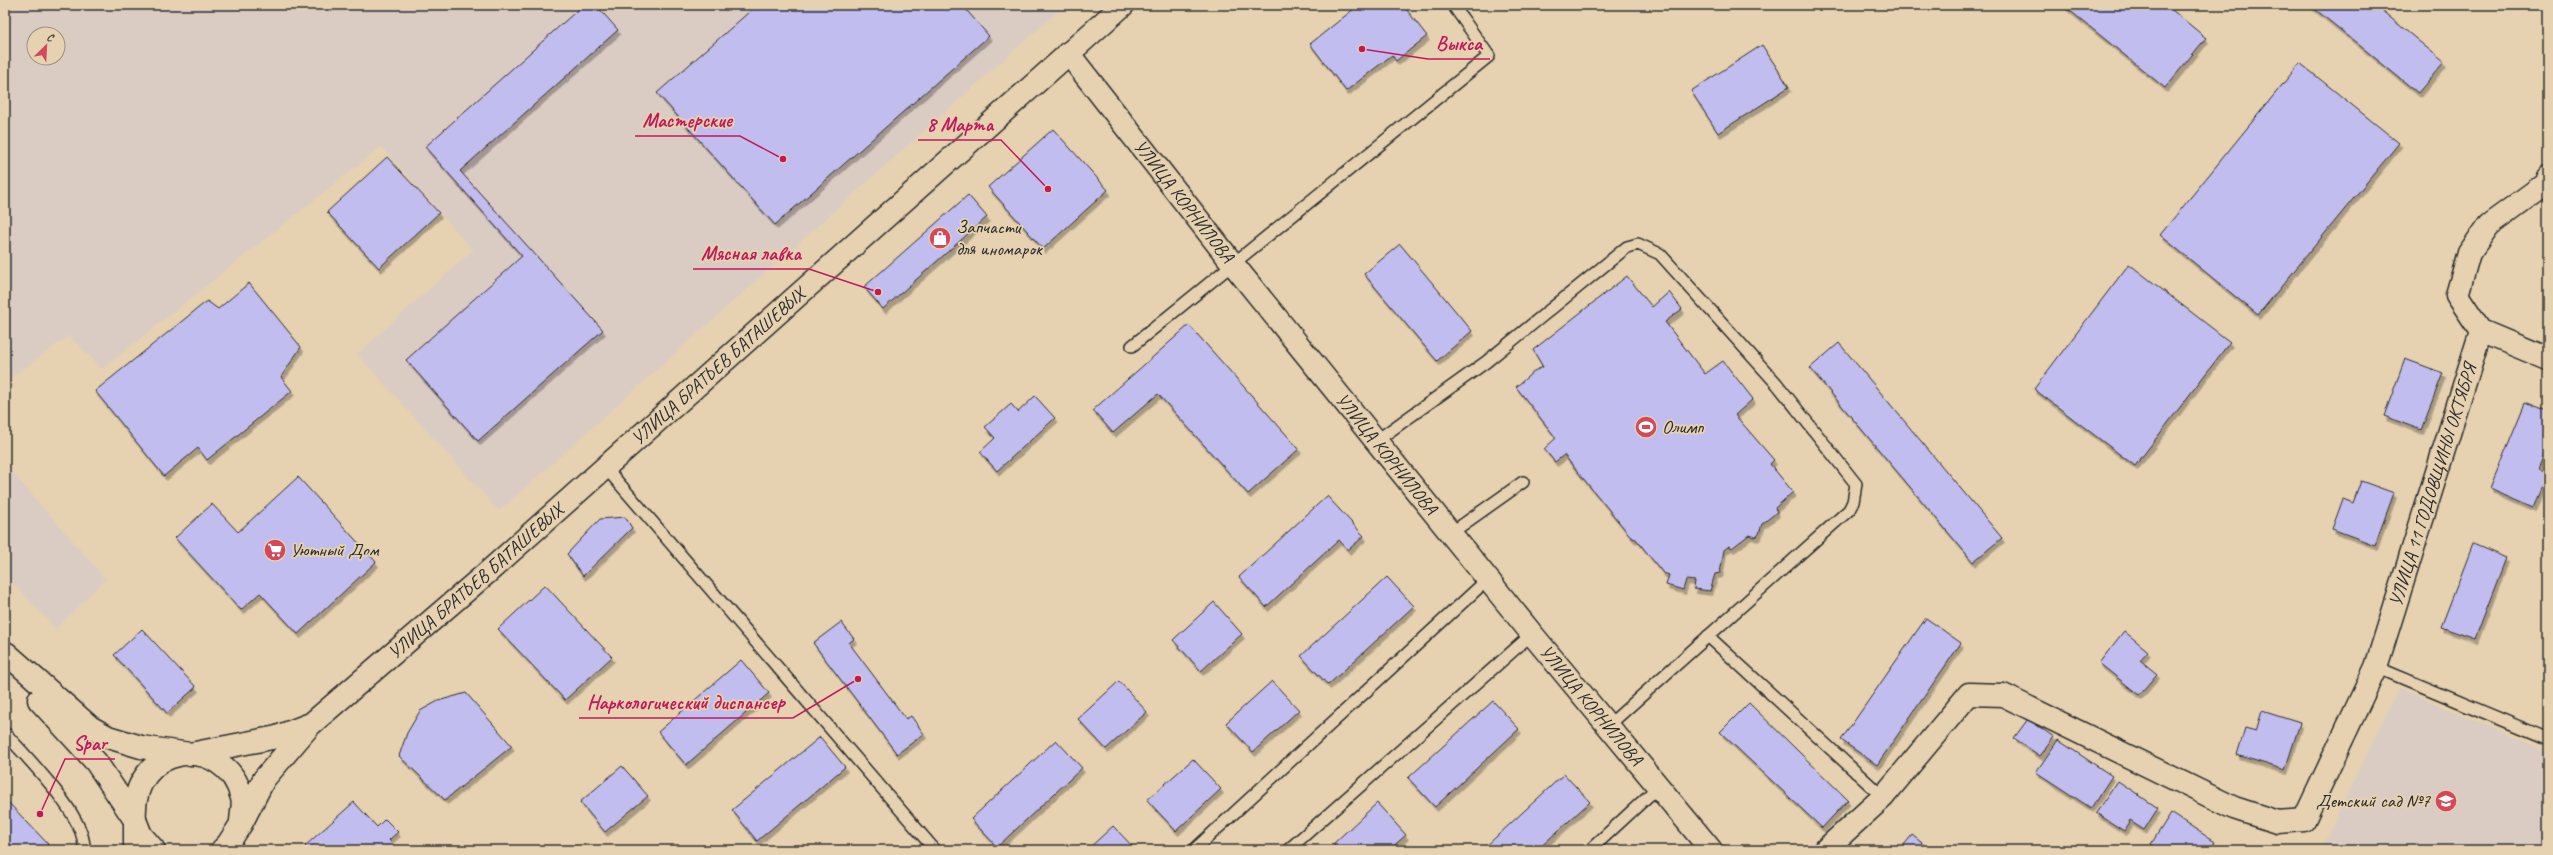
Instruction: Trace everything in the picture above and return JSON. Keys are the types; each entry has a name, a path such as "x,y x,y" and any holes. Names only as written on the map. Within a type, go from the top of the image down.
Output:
{"street":[{"name":"УЛИЦА БРАТЬЕВ БАТАШЕВЫХ","path":"241,824 264,778 310,725 488,572 1123,5"},
{"name":"УЛИЦА КОРНИЛОВА","path":"1068,53 1232,264 1376,442 1452,533 1532,634 1609,725 1658,788 1711,850"},
{"path":"2548,178 2545,184 2489,226 2469,252 2457,295 2481,331 2548,358"},
{"name":"УЛИЦА 11 ГОДОВЩИНЫ ОКТЯБРЯ","path":"1883,797 1968,694 2003,695 2234,808 2277,822 2304,820 2376,667 2481,331"},
{"name":"УЛИЦА БРАТЬЕВ БАТАШЕВЫХ","path":"5,652 90,727 108,737 141,747 190,754 214,760 233,776 242,799 241,824"},
{"path":"5,652 29,689 96,762 135,820 141,835 154,850"},
{"name":"УЛИЦА БРАТЬЕВ БАТАШЕВЫХ","path":"134,850 134,803 138,787 146,773 159,762 174,756 277,737 310,725"},
{"path":"1825,850 1883,797"},
{"path":"222,850 228,844 241,824"},
{"path":"238,850 241,824"}],"lane":[{"path":"1132,346 1489,56 1453,5"},
{"path":"1376,442 1486,362 1627,247 1638,244 1660,254 1777,384 1856,484 1853,502 1849,510 1609,725"},
{"path":"605,466 935,850"},
{"path":"1452,533 1523,482"},
{"path":"1194,850 1488,579"},
{"path":"1288,850 1532,634"},
{"path":"1708,636 1883,797"},
{"path":"2376,667 2548,739"},
{"path":"5,733 68,806 82,847"},
{"path":"1590,850 1658,788"}],"shaded area":[{"path":"5,5 1065,5 499,511 357,354 473,250 381,147 102,369 69,336 5,382"},
{"path":"5,464 106,579 56,629 5,575"},
{"name":"Детский сад №7","path":"2399,688 2548,751 2548,850 2320,850"}],"building":[{"path":"583,5 596,5 618,30 460,171 603,330 478,441 406,360 522,256 425,147"},
{"path":"757,5 962,5 989,36 775,225 657,93"},
{"path":"1353,5 1403,5 1427,36 1396,61 1392,55 1346,91 1310,44 1355,8"},
{"path":"2063,5 2166,5 2206,38 2165,88"},
{"path":"2310,5 2375,5 2444,62 2418,93"},
{"path":"1762,45 1789,87 1718,133 1691,91"},
{"path":"2300,63 2399,143 2258,315 2160,235"},
{"path":"1053,129 1108,190 1043,249 988,187"},
{"path":"387,157 439,213 379,268 327,212"},
{"path":"968,195 987,217 883,309 864,287"},
{"path":"1400,244 1472,331 1437,361 1364,274"},
{"path":"2129,264 2230,342 2135,466 2034,389"},
{"name":"Олимп","path":"1627,276 1652,307 1669,292 1682,309 1665,322 1705,374 1723,361 1753,399 1735,415 1774,460 1770,464 1793,492 1775,508 1777,512 1762,524 1759,534 1756,537 1749,535 1732,548 1729,546 1724,550 1720,573 1715,574 1710,591 1694,589 1695,581 1686,580 1683,590 1666,585 1669,575 1663,573 1636,539 1632,538 1564,455 1555,462 1544,449 1556,438 1516,387 1534,371 1543,367 1533,350"},
{"path":"249,283 301,347 281,377 292,391 207,460 198,448 164,476 95,391 207,301 218,309"},
{"path":"1189,325 1299,449 1248,494 1158,394 1113,433 1093,410"},
{"path":"1839,343 2002,538 1973,562 1810,368"},
{"path":"2405,359 2443,373 2421,430 2384,416"},
{"path":"1035,396 1055,418 997,471 980,452 995,438 985,427 1011,404 1018,412"},
{"path":"2525,403 2548,412 2548,450 2546,450 2538,469 2547,475 2533,507 2490,488"},
{"name":"Уютный Дом","path":"298,477 376,562 298,634 260,593 241,610 175,538 212,504 238,532"},
{"path":"2361,481 2394,493 2375,545 2332,529 2343,499 2353,503"},
{"path":"1327,496 1364,536 1348,550 1339,540 1266,607 1239,577"},
{"path":"625,517 632,528 583,576 567,554 600,519"},
{"path":"2473,544 2506,558 2475,639 2441,627"},
{"path":"1387,577 1414,606 1328,685 1301,656"},
{"path":"545,585 612,657 565,700 498,629"},
{"path":"1214,602 1242,634 1201,671 1173,640"},
{"path":"1926,618 1961,643 1877,765 1841,740"},
{"path":"841,622 854,639 849,643 906,719 911,716 924,734 897,754 813,643"},
{"path":"142,629 196,687 167,713 114,655"},
{"path":"2124,631 2148,651 2140,660 2157,674 2139,695 2099,663"},
{"path":"741,660 769,693 686,765 658,732"},
{"path":"1119,681 1147,712 1106,749 1078,719"},
{"path":"1272,681 1299,710 1253,752 1226,723"},
{"path":"466,693 512,746 445,800 399,756 407,733 420,711 438,701"},
{"path":"1493,701 1519,729 1435,807 1408,778"},
{"path":"1749,703 1848,800 1822,828 1720,732"},
{"path":"2262,711 2300,723 2285,770 2237,755 2245,728 2256,731"},
{"path":"2028,719 2054,737 2040,756 2014,738"},
{"path":"820,737 845,767 757,841 732,810"},
{"path":"1056,740 1082,768 997,847 971,819"},
{"path":"2058,740 2112,776 2091,808 2036,772"},
{"path":"1193,759 1221,789 1176,831 1147,800"},
{"path":"622,766 648,796 605,832 580,802"},
{"path":"1564,774 1590,802 1537,850 1482,850"},
{"path":"2118,781 2158,808 2144,830 2130,821 2124,831 2096,813"},
{"path":"5,799 48,844 42,850 5,850"},
{"path":"354,802 377,827 385,819 398,832 389,840 398,850 309,850 305,846"},
{"path":"1377,803 1406,835 1389,850 1338,850 1333,844"},
{"path":"2171,813 2215,842 2210,850 2161,850 2151,844"},
{"path":"1113,826 1136,850 1087,850"},
{"path":"1912,835 1931,850 1900,850"}],"place":[{"name":"Выкса","path":"1362,49"},
{"name":"Мастерские","path":"783,159"},
{"name":"8 Марта","path":"1048,189"},
{"name":"Запчасти для иномарок","path":"940,238"},
{"name":"Мясная лавка","path":"878,292"},
{"name":"Олимп","path":"1646,427"},
{"name":"Уютный Дом","path":"275,550"},
{"name":"Наркологический диспансер","path":"858,679"},
{"name":"Детский сад №7","path":"2446,801"},
{"name":"Spar","path":"40,814"}]}
